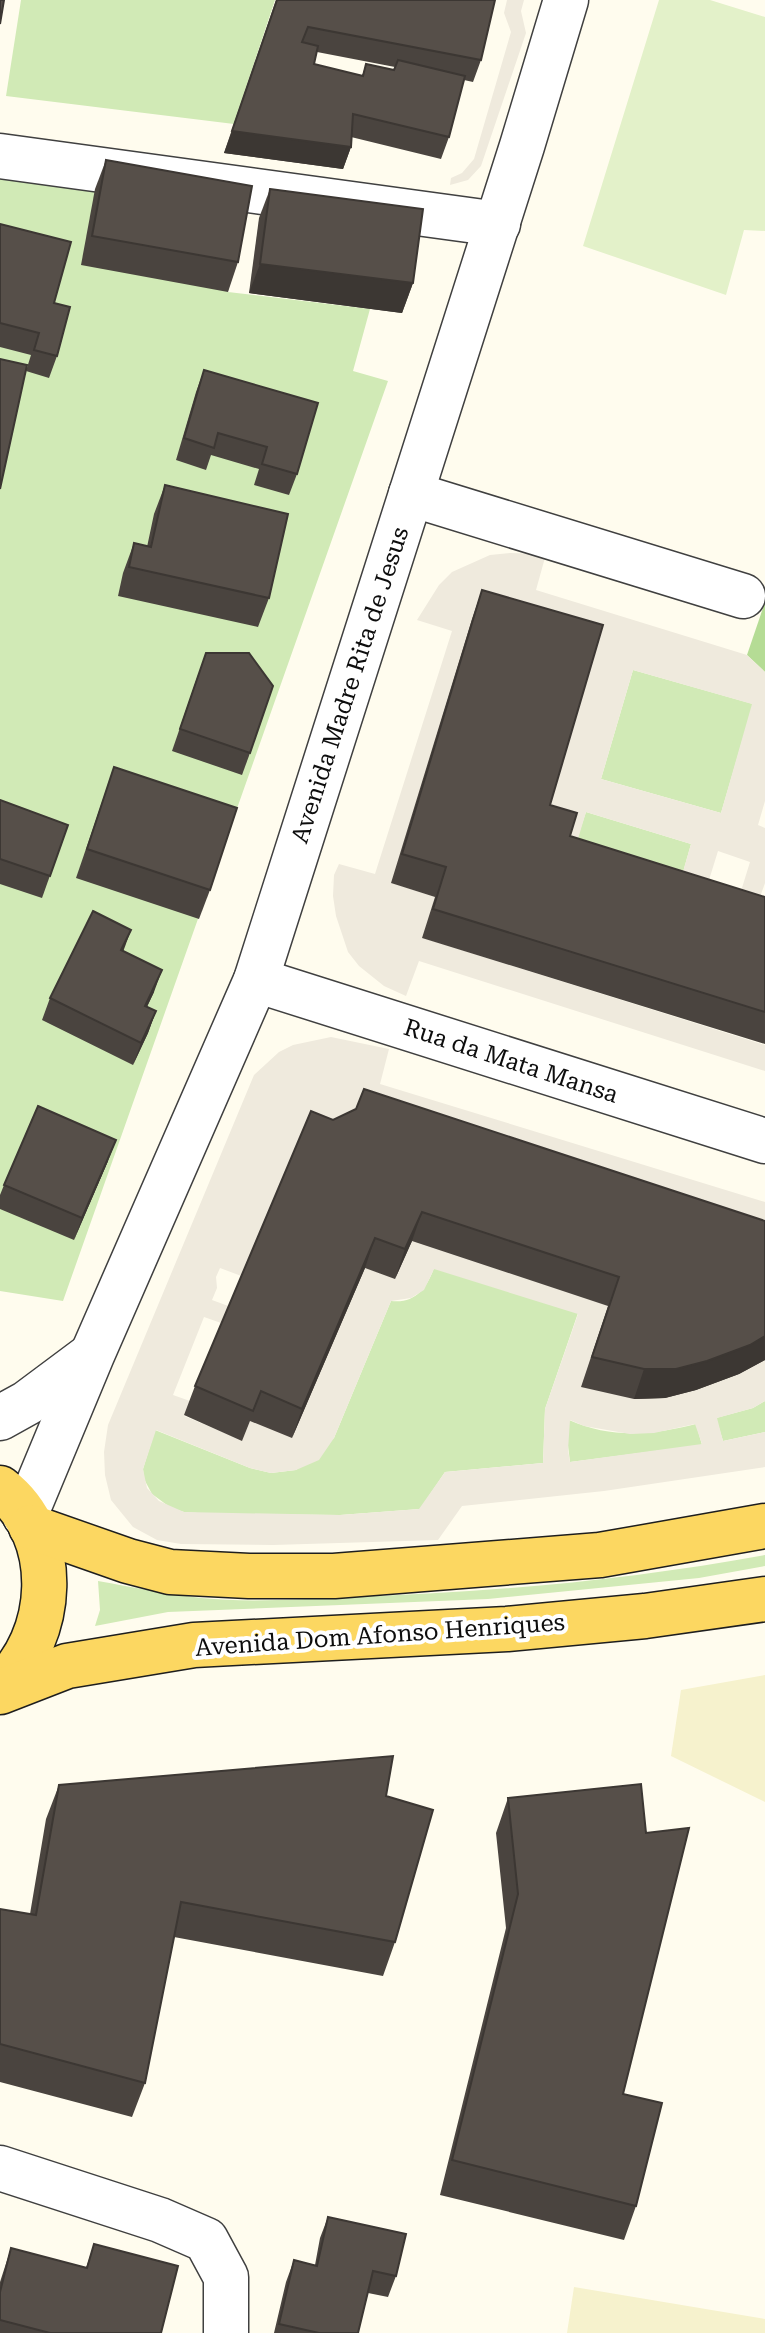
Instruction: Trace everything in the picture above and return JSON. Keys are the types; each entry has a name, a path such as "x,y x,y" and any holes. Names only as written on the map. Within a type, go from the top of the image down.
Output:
{"main road":[{"path":"18,1510 128,1561 170,1572 249,1576 334,1576 600,1555 765,1526"},
{"path":"0,1689 29,1651 40,1621 45,1589 41,1557 18,1510"},
{"name":"Avenida Dom Afonso Henriques","path":"0,1689 67,1666 194,1645 507,1629 645,1616 765,1599"}],"street":[{"name":"Avenida Madre Rita de Jesus","path":"18,1510 92,1355 256,980 498,224 566,0"},
{"path":"0,156 498,224"},
{"path":"411,494 743,596"},
{"name":"Rua da Mata Mansa","path":"256,980 765,1141"},
{"path":"0,1418 27,1403 92,1355"},
{"path":"0,2168 160,2220 206,2240 226,2277 226,2333"}],"shaded area":[{"path":"507,0 524,0 521,11 526,33 481,166 468,180 450,185 451,178 462,173 474,159 511,32 504,13"},
{"path":"546,554 536,590 747,655 765,672 765,801 758,825 765,828 765,883 760,897 392,883 435,897 423,938 765,1045 765,1071 419,961 406,996 384,986 359,966 348,952 336,916 334,875 339,864 375,874 452,631 417,620 439,585 452,572 490,555","holes":["633,670 752,704 721,813 601,779","586,812 691,844 683,872 578,839","718,851 750,862 741,891 709,880"]},
{"path":"331,1037 389,1049 380,1084 765,1202 765,1357 665,1398 739,1374 765,1358 765,1401 753,1408 717,1418 723,1441 765,1432 765,1467 604,1491 462,1506 438,1540 273,1545 181,1544 157,1540 133,1527 111,1500 104,1452 108,1425 254,1075 279,1052 293,1045","holes":["354,1119 412,1241 395,1278 365,1268 250,1421 242,1440 184,1416 190,1401 173,1395 204,1317 224,1324 231,1307 212,1300 220,1268 244,1277","434,1269 578,1314 545,1409 543,1463 445,1472 419,1509 340,1515 184,1512 159,1501 147,1488 143,1469 156,1430 250,1468 271,1473 296,1470 319,1460 334,1438 391,1301 411,1298 424,1290","570,1420 584,1426 630,1434 654,1433 695,1424 702,1444 570,1462"]},
{"path":"765,1675 765,1802 671,1756 681,1690"},
{"path":"574,2287 765,2319 765,2333 567,2333"}],"green space":[{"path":"21,0 275,0 234,124 6,96"},
{"path":"659,0 710,0 765,17 765,231 744,230 726,295 583,246"},
{"path":"0,175 241,215 228,292 370,309 353,371 388,381 63,1301 0,1291"},
{"path":"765,602 765,672 747,655"},
{"path":"633,670 753,704 721,813 601,779"},
{"path":"586,812 691,844 683,872 577,839"},
{"path":"434,1268 578,1313 545,1409 543,1463 445,1472 420,1509 340,1515 212,1514 171,1508 152,1494 144,1479 143,1469 155,1430 250,1468 271,1473 296,1470 334,1438 391,1301 407,1300 419,1293"},
{"path":"765,1401 765,1432 723,1441 716,1418 753,1408"},
{"path":"569,1420 616,1433 648,1433 696,1424 702,1445 570,1462 567,1437"},
{"path":"765,1555 765,1566 699,1578 488,1599 168,1612 95,1626 100,1610 98,1581 201,1598 292,1600 557,1584 662,1572"}],"building":[{"path":"0,0 4,0 0,24"},
{"path":"277,0 495,0 481,60 308,27 302,42 318,46 314,64 363,76 366,64 394,70 398,60 465,76 449,137 353,114 351,147 232,131"},
{"path":"106,160 252,186 238,262 92,236"},
{"path":"270,189 423,209 413,283 260,264"},
{"path":"0,224 71,242 54,303 70,307 57,356 34,350 39,333 0,323"},
{"path":"0,359 27,365 0,489"},
{"path":"204,370 318,403 297,474 262,464 267,447 218,433 214,448 184,438"},
{"path":"165,485 288,514 269,598 129,567 134,543 151,547"},
{"path":"482,590 603,625 550,805 577,813 570,836 765,897 765,1012 433,909 446,867 402,854"},
{"path":"206,653 249,653 273,686 250,753 180,729"},
{"path":"114,767 237,808 210,890 87,849"},
{"path":"0,800 68,825 50,876 0,859"},
{"path":"93,911 131,930 121,950 162,970 145,1006 156,1011 141,1043 50,998"},
{"path":"364,1089 765,1221 765,1336 707,1361 676,1369 644,1369 592,1357 619,1277 422,1212 405,1249 375,1238 302,1409 261,1391 253,1411 195,1386 311,1111 333,1120 356,1109"},
{"path":"38,1106 116,1140 82,1218 4,1185"},
{"path":"393,1756 386,1796 433,1810 395,1942 181,1902 145,2083 0,2044 0,1909 36,1915 59,1785"},
{"path":"641,1784 646,1833 689,1828 623,2094 662,2103 636,2206 452,2160 518,1894 508,1798"},
{"path":"328,2217 406,2234 396,2276 373,2271 358,2333 319,2333 279,2324 294,2260 317,2266"},
{"path":"94,2244 178,2266 161,2333 50,2333 0,2320 0,2292 11,2248 87,2268"}]}
